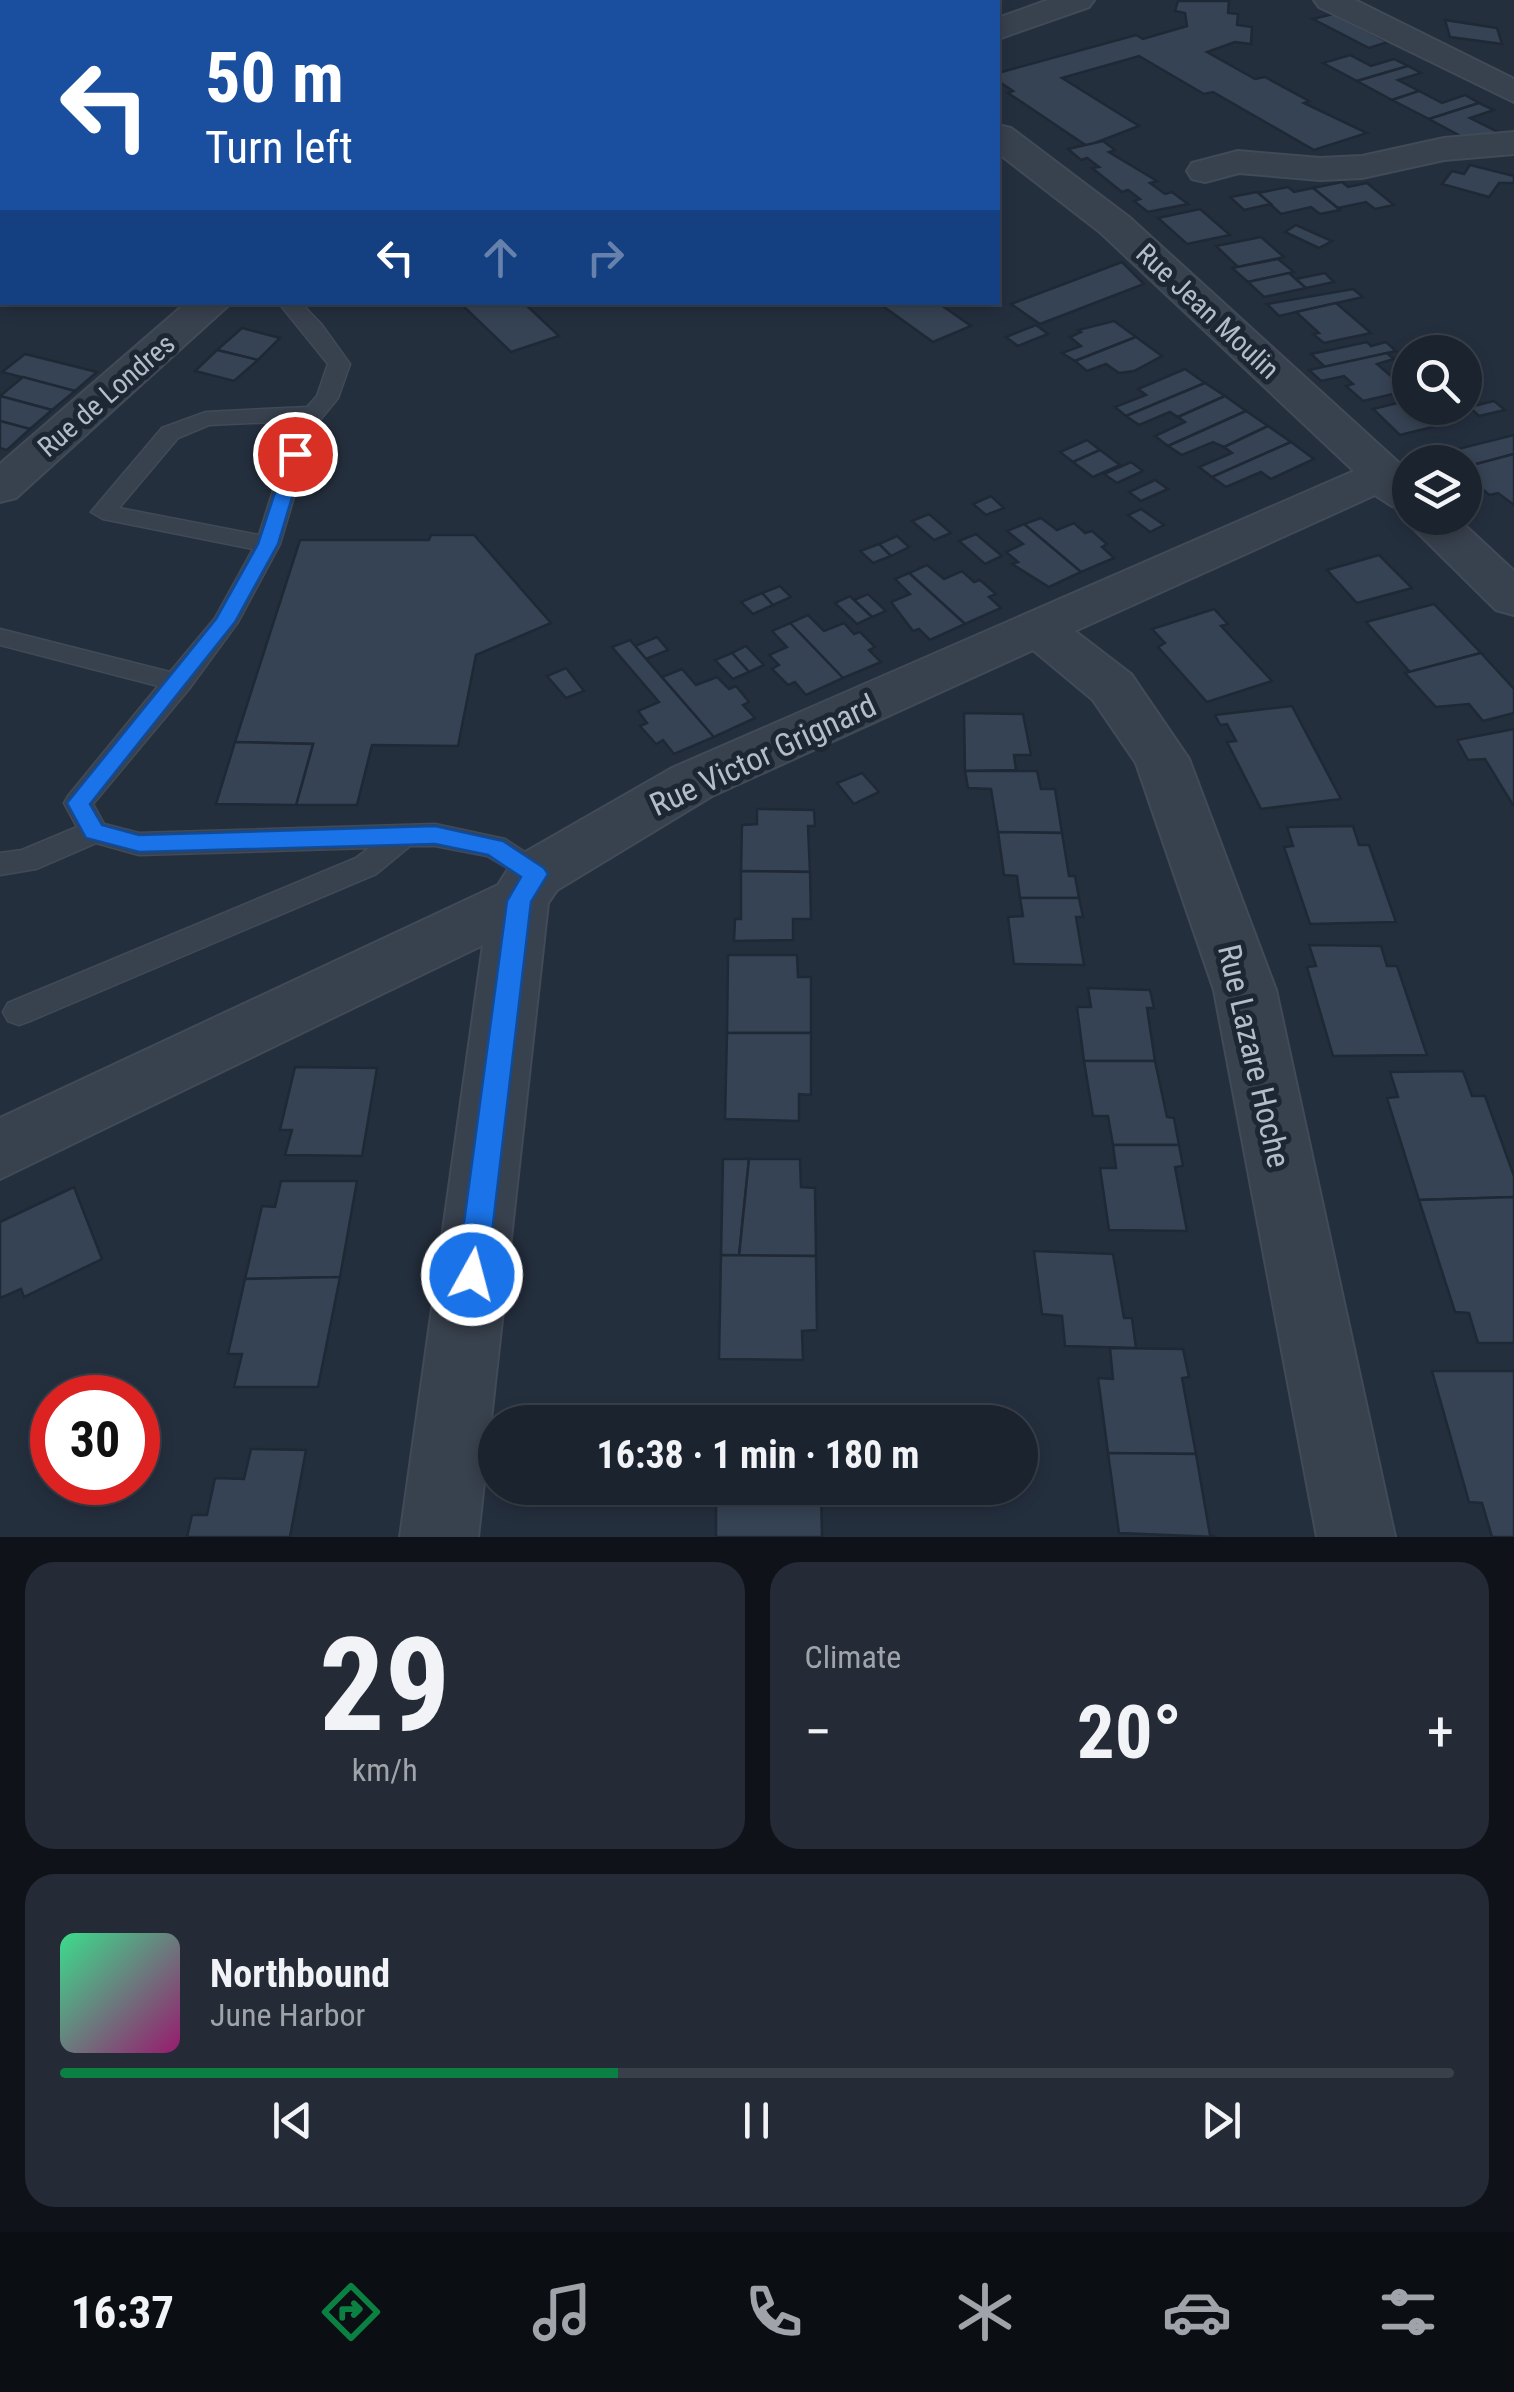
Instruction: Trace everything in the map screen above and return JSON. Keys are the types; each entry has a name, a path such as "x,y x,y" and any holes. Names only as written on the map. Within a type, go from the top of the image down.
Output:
{"street":[{"path":"1000,27 1078,0"},
{"path":"1330,0 1504,80"},
{"name":"Rue Jean Moulin","path":"1000,138 1115,225 1392,481"},
{"path":"1205,171 1238,162 1320,169 1362,167 1444,149 1514,142"},
{"name":"Rue de Londres","path":"0,488 209,305"},
{"name":"Rue Victor Grignard","path":"0,1150 527,888 692,782 1362,483 1392,487"},
{"path":"1448,535 1514,599"},
{"name":"Rue Lazare Hoche","path":"1040,629 1112,687 1162,759 1245,990 1356,1537"},
{"path":"439,1537 527,888"}],"lane":[{"path":"94,832 78,803 180,683 224,622 268,544 304,424 327,398 340,364 315,329 291,305"},
{"path":"268,544 103,512 170,434 206,419 314,413"},
{"path":"0,636 180,683"},
{"path":"0,864 26,862 94,832 139,844 435,835 495,847 527,888"},
{"path":"19,1012 366,866 403,836"}],"building":[{"path":"1178,1 1229,1 1228,13 1238,14 1237,25 1252,27 1251,44 1235,42 1207,52 1255,79 1265,77 1309,101 1304,103 1367,133 1314,150 1213,92 1204,94 1139,56 1062,78 1139,126 1087,146 1008,93 1013,91 1000,82 1000,72 1136,35 1143,39 1187,26 1185,13 1175,11"},
{"path":"1333,14 1388,42 1369,48 1313,19"},
{"path":"1445,20 1497,28 1502,44 1450,37"},
{"path":"1350,55 1371,66 1394,59 1408,66 1357,81 1323,63"},
{"path":"1408,66 1421,73 1398,80 1419,91 1392,100 1357,81"},
{"path":"1419,91 1442,103 1465,95 1479,103 1429,119 1392,100"},
{"path":"1479,103 1494,110 1470,118 1504,135 1466,139 1429,119"},
{"path":"1103,141 1115,150 1109,152 1157,181 1150,183 1188,204 1148,212 1134,201 1140,199 1128,190 1122,192 1092,168 1099,167 1068,149"},
{"path":"1470,165 1514,176 1514,183 1499,183 1489,197 1442,184 1452,171 1464,174"},
{"path":"1342,182 1348,187 1367,183 1394,205 1375,209 1366,202 1338,208 1313,188"},
{"path":"1288,187 1294,192 1313,188 1340,210 1320,214 1311,207 1281,214 1258,193"},
{"path":"1257,192 1271,204 1244,210 1230,197"},
{"path":"1200,209 1230,235 1187,244 1158,218"},
{"path":"1296,225 1332,241 1319,248 1285,232"},
{"path":"1261,237 1284,257 1238,267 1216,246"},
{"path":"1278,259 1294,272 1248,282 1232,268"},
{"path":"1122,262 1144,284 1040,324 1011,304"},
{"path":"1289,273 1306,288 1264,297 1248,282"},
{"path":"1325,273 1334,282 1306,288 1296,279"},
{"path":"1353,289 1363,297 1279,316 1267,304"},
{"path":"1336,303 1371,333 1324,343 1296,312"},
{"path":"462,305 526,305 559,336 511,352"},
{"path":"881,305 941,305 971,326 933,342"},
{"path":"1114,321 1136,337 1075,361 1062,353 1081,346 1070,337 1081,332 1078,330"},
{"path":"1036,325 1048,334 1018,346 1006,337"},
{"path":"242,328 280,338 258,360 217,350"},
{"path":"1136,337 1162,356 1134,371 1119,373 1106,364 1087,371 1075,361"},
{"path":"1367,342 1371,346 1386,342 1392,347 1392,352 1325,367 1311,354"},
{"path":"217,350 258,360 234,381 195,371"},
{"path":"1387,353 1392,360 1377,364 1392,377 1392,394 1363,401 1346,386 1353,384 1344,376 1321,381 1309,370"},
{"path":"25,354 97,372 75,391 2,372"},
{"path":"1185,369 1205,383 1126,416 1115,407 1146,395 1138,389"},
{"path":"23,377 75,391 52,410 0,396"},
{"path":"1205,383 1225,396 1178,417 1170,412 1139,425 1126,416"},
{"path":"0,396 52,410 30,429 0,421"},
{"path":"1225,396 1246,411 1168,446 1155,436 1185,422 1178,417"},
{"path":"1494,401 1505,410 1482,415 1482,404"},
{"path":"1392,404 1392,425 1441,425 1400,435 1373,409"},
{"path":"1246,411 1268,426 1224,447 1213,442 1182,455 1168,446"},
{"path":"0,421 30,429 7,450 0,448"},
{"path":"1268,426 1291,442 1212,477 1199,467 1232,453 1224,447"},
{"path":"1514,435 1514,454 1482,462 1482,445 1474,445"},
{"path":"1087,440 1100,450 1073,462 1060,452"},
{"path":"1291,442 1314,459 1271,479 1261,472 1226,487 1212,477"},
{"path":"1100,450 1120,465 1093,477 1073,462"},
{"path":"1514,454 1514,505 1498,493 1489,495 1482,489 1482,462"},
{"path":"1131,462 1143,471 1117,483 1104,474"},
{"path":"1155,480 1168,489 1141,501 1129,492"},
{"path":"991,496 1004,508 986,515 973,504"},
{"path":"1141,509 1164,525 1150,532 1128,515"},
{"path":"929,514 951,533 934,540 912,521"},
{"path":"1041,518 1057,530 1074,523 1085,533 1092,531 1107,544 1102,547 1114,558 1081,572 1024,524"},
{"path":"1024,524 1081,572 1049,587 1012,564 1018,562 1006,552 1023,544 1007,531"},
{"path":"976,534 1002,556 985,564 959,541"},
{"path":"431,535 474,535 551,623 476,655 458,746 372,745 357,805 296,805 313,744 235,742 300,540 429,540"},
{"path":"897,536 909,547 891,556 879,544"},
{"path":"879,544 891,556 873,563 860,551"},
{"path":"1379,555 1412,588 1357,603 1327,570"},
{"path":"927,565 944,579 962,571 974,582 980,580 996,594 989,597 1001,608 965,624 909,573"},
{"path":"909,573 965,624 930,640 919,629 913,631 891,602 910,594 895,579"},
{"path":"780,586 791,597 773,605 762,593"},
{"path":"762,593 773,605 753,614 741,602"},
{"path":"868,594 886,611 872,617 854,600"},
{"path":"850,596 872,617 857,624 835,603"},
{"path":"1434,604 1481,653 1410,672 1366,622"},
{"path":"1214,609 1228,624 1221,626 1272,681 1207,702 1158,647 1165,643 1152,629"},
{"path":"808,615 824,631 844,623 854,634 860,632 875,647 869,650 881,662 843,678 790,623"},
{"path":"790,623 843,678 806,695 795,682 788,685 772,669 779,665 769,655 787,647 772,631"},
{"path":"657,637 668,650 646,659 635,646"},
{"path":"630,640 714,737 674,754 663,740 656,744 640,726 647,723 638,711 659,702 612,647"},
{"path":"746,646 764,665 749,672 732,653"},
{"path":"732,653 749,672 733,679 715,660"},
{"path":"1481,653 1514,689 1514,713 1483,721 1469,704 1436,707 1405,673"},
{"path":"566,668 584,691 566,698 547,676"},
{"path":"682,669 696,685 717,677 729,689 736,686 749,702 743,705 755,718 714,737 662,677"},
{"path":"1292,706 1341,799 1261,809 1227,742 1236,741 1227,724 1220,725 1215,715"},
{"path":"964,713 1023,714 1031,755 1014,755 1016,770 965,771"},
{"path":"1514,729 1513,805 1485,759 1468,760 1457,740"},
{"path":"235,742 313,744 296,805 216,804"},
{"path":"965,771 1037,771 1041,789 1055,789 1062,833 998,832 991,789 968,788"},
{"path":"862,773 879,792 854,804 837,783"},
{"path":"757,809 814,810 815,826 808,826 810,872 741,871 742,825 757,824"},
{"path":"1353,826 1359,845 1369,845 1396,922 1310,924 1284,847 1293,846 1287,827"},
{"path":"998,832 1062,833 1069,876 1075,876 1079,898 1020,898 1017,876 1004,875"},
{"path":"741,871 810,872 811,919 793,919 793,940 734,941 735,919 741,919"},
{"path":"1020,898 1079,898 1083,917 1076,917 1084,965 1014,964 1008,917 1023,916"},
{"path":"1309,945 1381,946 1387,966 1397,966 1427,1055 1333,1056 1307,967 1316,966"},
{"path":"728,955 797,955 798,977 811,977 811,1033 727,1033"},
{"path":"1088,988 1150,990 1154,1008 1147,1008 1155,1061 1084,1061 1077,1007 1091,1007"},
{"path":"727,1033 811,1033 811,1095 799,1094 799,1121 725,1119"},
{"path":"1084,1061 1155,1061 1167,1117 1174,1118 1179,1145 1113,1145 1108,1116 1093,1116"},
{"path":"295,1067 377,1068 362,1156 285,1155 292,1130 280,1130"},
{"path":"1463,1071 1472,1096 1485,1096 1514,1176 1514,1197 1419,1200 1387,1098 1398,1097 1390,1072"},
{"path":"1113,1145 1179,1145 1183,1166 1175,1167 1187,1231 1109,1230 1100,1168 1116,1168"},
{"path":"723,1159 749,1159 739,1256 721,1255"},
{"path":"749,1159 800,1159 801,1187 815,1188 816,1256 739,1256"},
{"path":"281,1181 357,1181 340,1277 245,1279 262,1206 275,1207"},
{"path":"74,1187 102,1259 24,1297 21,1289 0,1298 0,1222"},
{"path":"1514,1197 1514,1343 1478,1343 1469,1313 1455,1312 1419,1200"},
{"path":"1034,1251 1113,1254 1124,1318 1132,1318 1136,1348 1065,1346 1062,1316 1042,1314"},
{"path":"721,1255 816,1256 817,1330 802,1331 803,1360 719,1359"},
{"path":"340,1277 318,1387 234,1387 242,1354 228,1354 245,1279"},
{"path":"1110,1348 1183,1349 1189,1377 1182,1378 1196,1454 1108,1453 1098,1378 1113,1379"},
{"path":"1432,1371 1514,1371 1514,1537 1492,1537 1482,1503 1469,1502"},
{"path":"251,1449 306,1450 290,1537 187,1537 192,1515 207,1515 215,1478 244,1479"},
{"path":"1108,1453 1196,1454 1210,1535 1217,1537 1119,1533"},
{"path":"716,1505 821,1505 822,1537 716,1537"}],"route":[{"path":"295,454 268,544 224,622 180,683 78,803 94,832 139,844 435,835 495,847 536,874 519,901 472,1275"}]}
